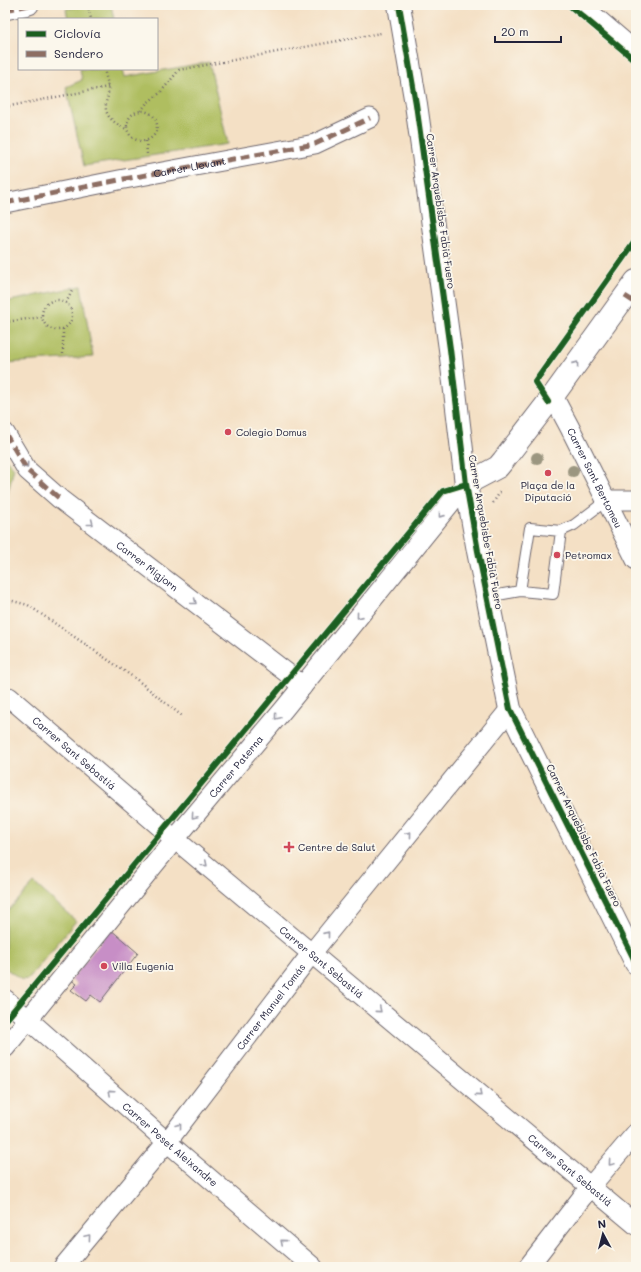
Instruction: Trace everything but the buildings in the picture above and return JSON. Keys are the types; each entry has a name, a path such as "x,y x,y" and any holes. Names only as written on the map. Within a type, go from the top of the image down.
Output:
{"street":[{"path":"5,10 29,5"},
{"name":"Carrer Arquebisbe Fabià Fuero","path":"399,5 432,212 466,484 510,709 636,963"},
{"path":"581,5 636,52"},
{"name":"Carrer Llevant","path":"5,203 315,144 370,118"},
{"path":"466,484 498,467 632,293"},
{"name":"Carrer Sant Bertomeu","path":"553,396 607,500 636,560"},
{"name":"Carrer Migjorn","path":"5,433 27,470 60,499 291,676 302,687"},
{"name":"Carrer Paterna","path":"5,1048 175,839 302,687 466,484"},
{"path":"607,500 636,500"},
{"name":"Carrer Sant Sebastiá","path":"9,697 311,954 636,1225"},
{"name":"Carrer Manuel Tomás","path":"63,1267 167,1142 311,954 510,709"},
{"name":"Carrer Peset Aleixandre","path":"5,999 167,1142 313,1267"},
{"path":"528,1267 590,1187 636,1133"}],"lane":[{"path":"520,591 530,528 561,531 574,525 607,500"},
{"path":"487,597 520,591 553,594 561,531"}],"path":[{"path":"88,5 92,18"},
{"path":"141,111 147,103 160,93 179,70 403,29"},
{"path":"104,70 108,88 106,104 111,120 126,129 131,137 140,141 150,139 154,135 157,126 154,116 146,111 141,111 135,112 128,119 126,129"},
{"path":"5,107 108,88"},
{"path":"66,303 72,291"},
{"path":"56,300 62,301 70,307 72,317 70,322 63,329 54,330 43,322 42,317 42,312 47,304 56,300"},
{"path":"5,322 42,317"},
{"path":"63,329 63,357"},
{"path":"5,599 28,605 136,679 182,716"}],"green space":[{"path":"86,5 111,5 114,18 68,18 66,9"},
{"path":"209,62 228,144 84,166 66,87 82,80 80,70 123,70 125,77"},
{"path":"81,286 93,357 5,363 5,302"},
{"path":"5,458 14,468 5,505"},
{"path":"34,883 76,921 28,979 22,980 5,968 5,914"}],"marked path":[{"path":"5,10 29,5"},
{"path":"5,203 119,180 315,144 370,118"},
{"path":"625,296 636,303"},
{"path":"5,433 27,470 60,499"}],"cycle path":[{"path":"399,5 416,104 430,204 450,349 466,484 510,709 636,963"},
{"path":"569,5 636,61"},
{"path":"548,402 535,382 636,240"},
{"path":"5,1021 443,491 466,484"}],"place":[{"name":"Colegio Domus","path":"228,432"},
{"name":"Plaça de la Diputació","path":"548,473"},
{"name":"Petromax","path":"557,555"},
{"name":"Centre de Salut","path":"289,847"},
{"name":"Villa Eugenia","path":"104,966"}]}
